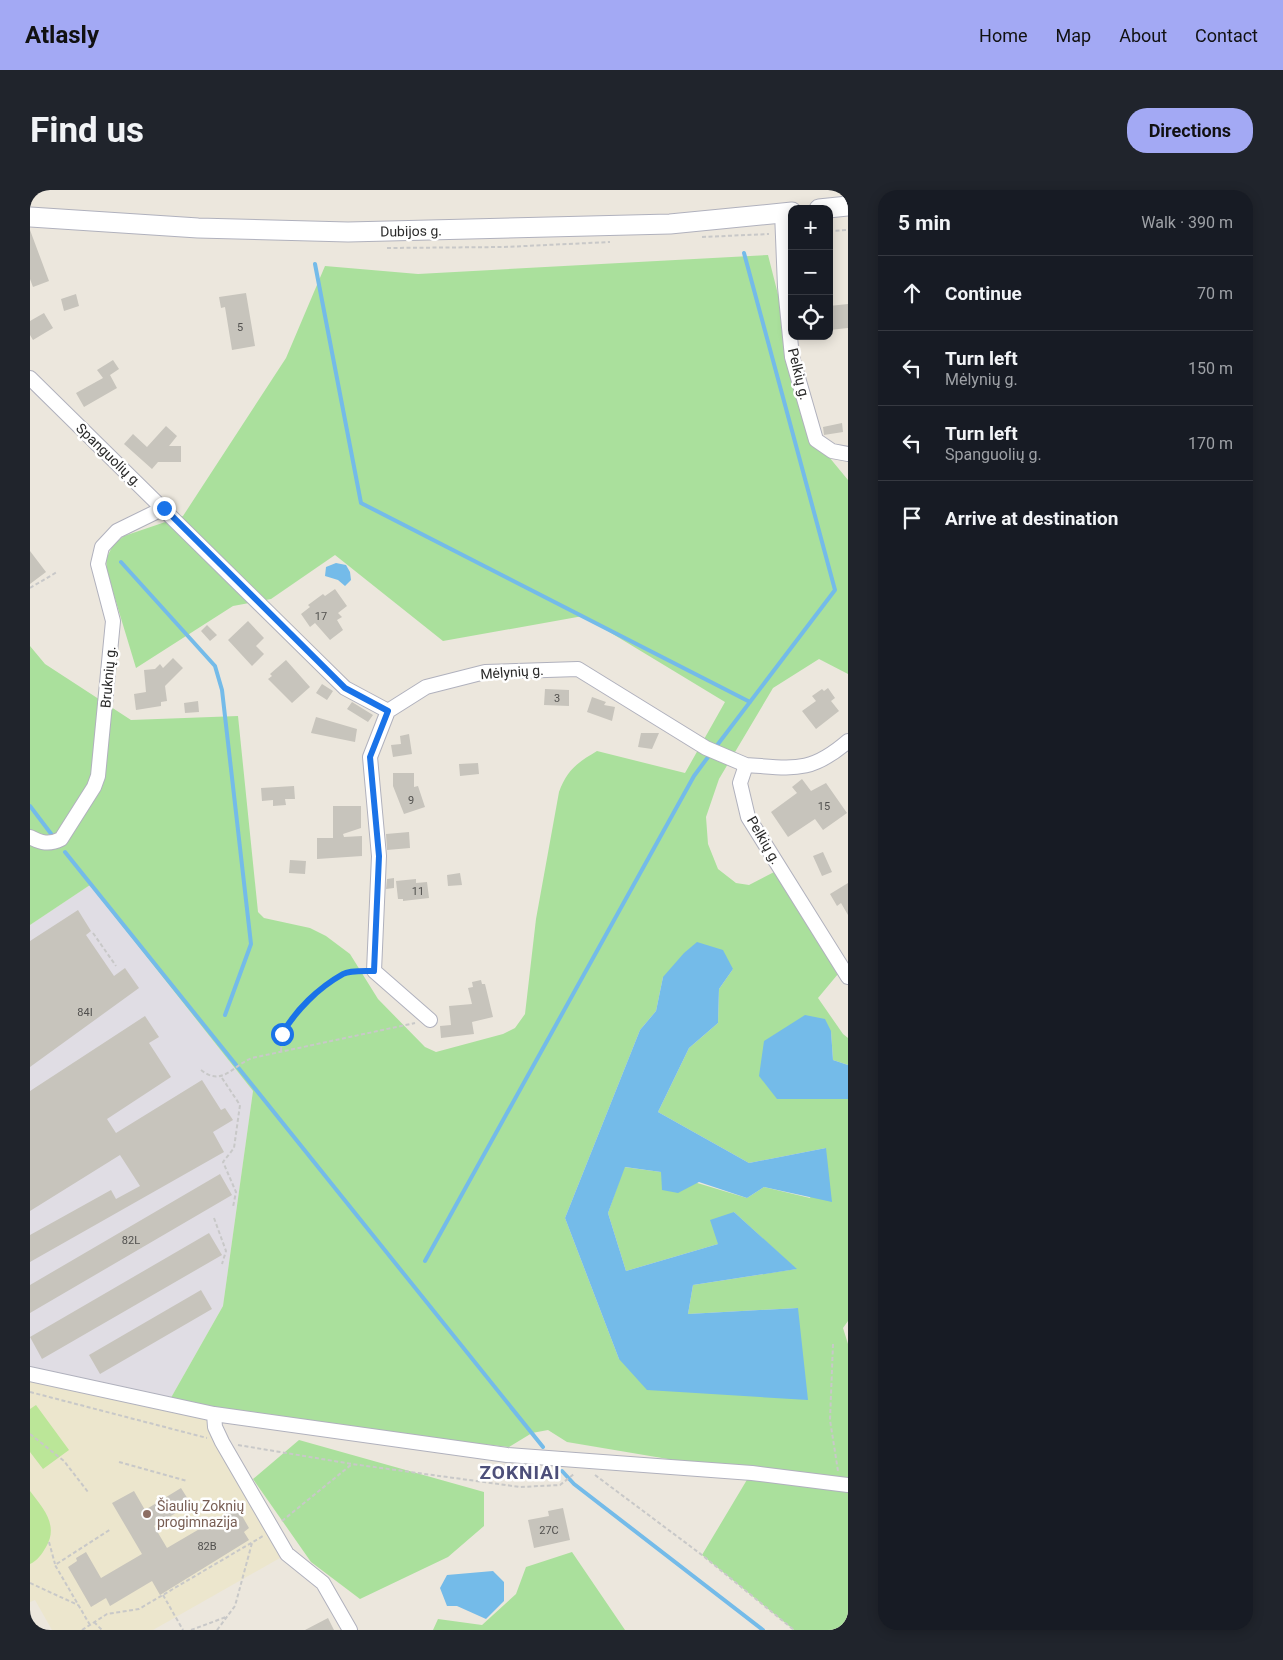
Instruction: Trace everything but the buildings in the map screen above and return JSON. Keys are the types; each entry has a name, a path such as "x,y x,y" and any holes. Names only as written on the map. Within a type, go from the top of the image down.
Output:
{"main road":[{"path":"833,208 848,206"},
{"name":"Dubijos g.","path":"30,217 198,228 348,232 670,224 787,212"}],"street":[{"name":"Pelkių g.","path":"787,212 785,287 792,356 816,440 832,450 848,454"},
{"name":"Spanguolių g.","path":"30,378 345,688 388,711"},
{"name":"Bruknių g.","path":"30,836 45,844 61,839 89,795 98,776 113,621 98,564 102,547 118,531 164,508"},
{"name":"Mėlynių g.","path":"388,711 426,687 485,672 578,669 706,748 723,757 746,765"},
{"path":"388,711 370,757 379,856 374,971 430,1020"},
{"path":"746,765 798,768 830,756 848,741"},
{"name":"Pelkių g.","path":"746,765 740,783 748,817 848,977"},
{"path":"30,1374 214,1414 577,1465 752,1473 844,1484"},
{"path":"214,1414 215,1427 222,1442 254,1500 274,1528 287,1554 323,1583 350,1630"}],"path":[{"path":"833,231 848,230"},
{"path":"30,588 57,572"},
{"path":"93,933 116,966"},
{"path":"281,1051 282,1034 292,1016 306,1002 344,973 374,971"},
{"path":"201,1070 210,1077 221,1077 239,1063 281,1051 430,1020"},
{"path":"221,1077 240,1105 234,1148 223,1162 236,1192 233,1207"},
{"path":"214,1218 226,1251 222,1264"},
{"path":"833,1344 830,1420 844,1484"},
{"path":"30,1392 222,1442 352,1464 520,1487 560,1484 577,1465 794,1630"},
{"path":"30,1434 64,1461 88,1492"},
{"path":"119,1462 187,1481"},
{"path":"274,1528 352,1464"},
{"path":"55,1565 111,1529"},
{"path":"82,1630 107,1614 139,1609 261,1537"},
{"path":"49,1542 55,1565 90,1625"},
{"path":"217,1630 235,1606 252,1542"},
{"path":"30,1583 78,1605"},
{"path":"162,1595 183,1630"},
{"path":"191,1630 227,1616"},
{"path":"94,1622 102,1630"}],"shaded area":[{"path":"90,885 253,1091 223,1306 168,1403 30,1374 30,925"},
{"name":"Šiaulių Zoknių progimnazija","path":"30,1374 214,1414 287,1554 153,1630 52,1630 35,1600 30,1602"}],"green space":[{"path":"768,255 788,340 790,340 815,440 848,480 848,674 819,659 773,688 719,779 706,817 708,844 718,869 736,883 749,885 776,871 838,974 818,998 843,1034 848,1038 848,1065 833,1060 831,1031 777,1099 848,1099 848,1321 843,1328 848,1344 848,1630 794,1630 702,1555 751,1473 567,1442 548,1430 532,1433 509,1447 214,1414 168,1403 223,1306 253,1091 90,885 30,925 30,646 45,664 131,720 238,716 258,912 264,918 310,928 326,936 350,954 378,999 425,1047 436,1052 503,1034 515,1028 525,1014 536,919 559,792 569,773 578,763 597,751 685,773 725,702 583,616 443,641 335,555 271,599 233,606 136,668 107,572 106,559 113,545 124,536 183,516 286,358 325,266 418,274","holes":["733,969 719,989 718,1023 689,1048 658,1112 749,1163 826,1148 810,1198 764,1187 747,1198 661,1172 624,1167 608,1213 626,1271 718,1244 734,1212 796,1269 693,1285 688,1314 798,1308 619,1359 565,1218 640,1030 656,1011 663,977"]},
{"path":"36,1405 69,1450 43,1469 30,1452 30,1409"},
{"path":"299,1440 484,1492 484,1526 448,1557 360,1599 311,1562 253,1479"},
{"path":"30,1491 48,1517 51,1531 50,1539 41,1555 30,1564"},
{"path":"572,1552 625,1630 433,1630 438,1619 482,1625 516,1594 526,1567"}],"water":[{"path":"336,563 346,565 350,572 351,580 345,586 338,580 325,576 326,567"},
{"path":"697,942 723,950 733,969 719,989 718,1023 689,1048 658,1112 749,1163 826,1148 832,1202 764,1187 747,1198 699,1182 678,1193 662,1190 661,1172 625,1167 608,1213 626,1271 718,1244 710,1220 734,1212 797,1269 693,1285 688,1314 798,1308 808,1400 647,1390 619,1359 565,1218 640,1030 656,1011 663,977 684,953"},
{"path":"805,1015 825,1019 831,1031 833,1060 848,1065 848,1099 777,1099 759,1076 764,1041"},
{"path":"493,1571 504,1582 504,1601 486,1619 457,1606 447,1606 440,1588 447,1575"}],"waterway":[{"path":"715,748 835,590 744,253"},
{"path":"315,264 361,503 750,702"},
{"path":"121,562 215,666 222,690 251,944 225,1015"},
{"path":"425,1261 694,776 711,753"},
{"path":"30,806 52,835"},
{"path":"65,852 543,1447"},
{"path":"562,1471 574,1484 763,1630"}],"place":[{"name":"Šiaulių Zoknių progimnazija","path":"147,1514"}],"district":[{"name":"ZOKNIAI","path":"520,1472"}],"route":[{"path":"164,508 345,688 388,711 370,757 379,856 374,971 344,973 306,1002 292,1016 282,1034"}]}
